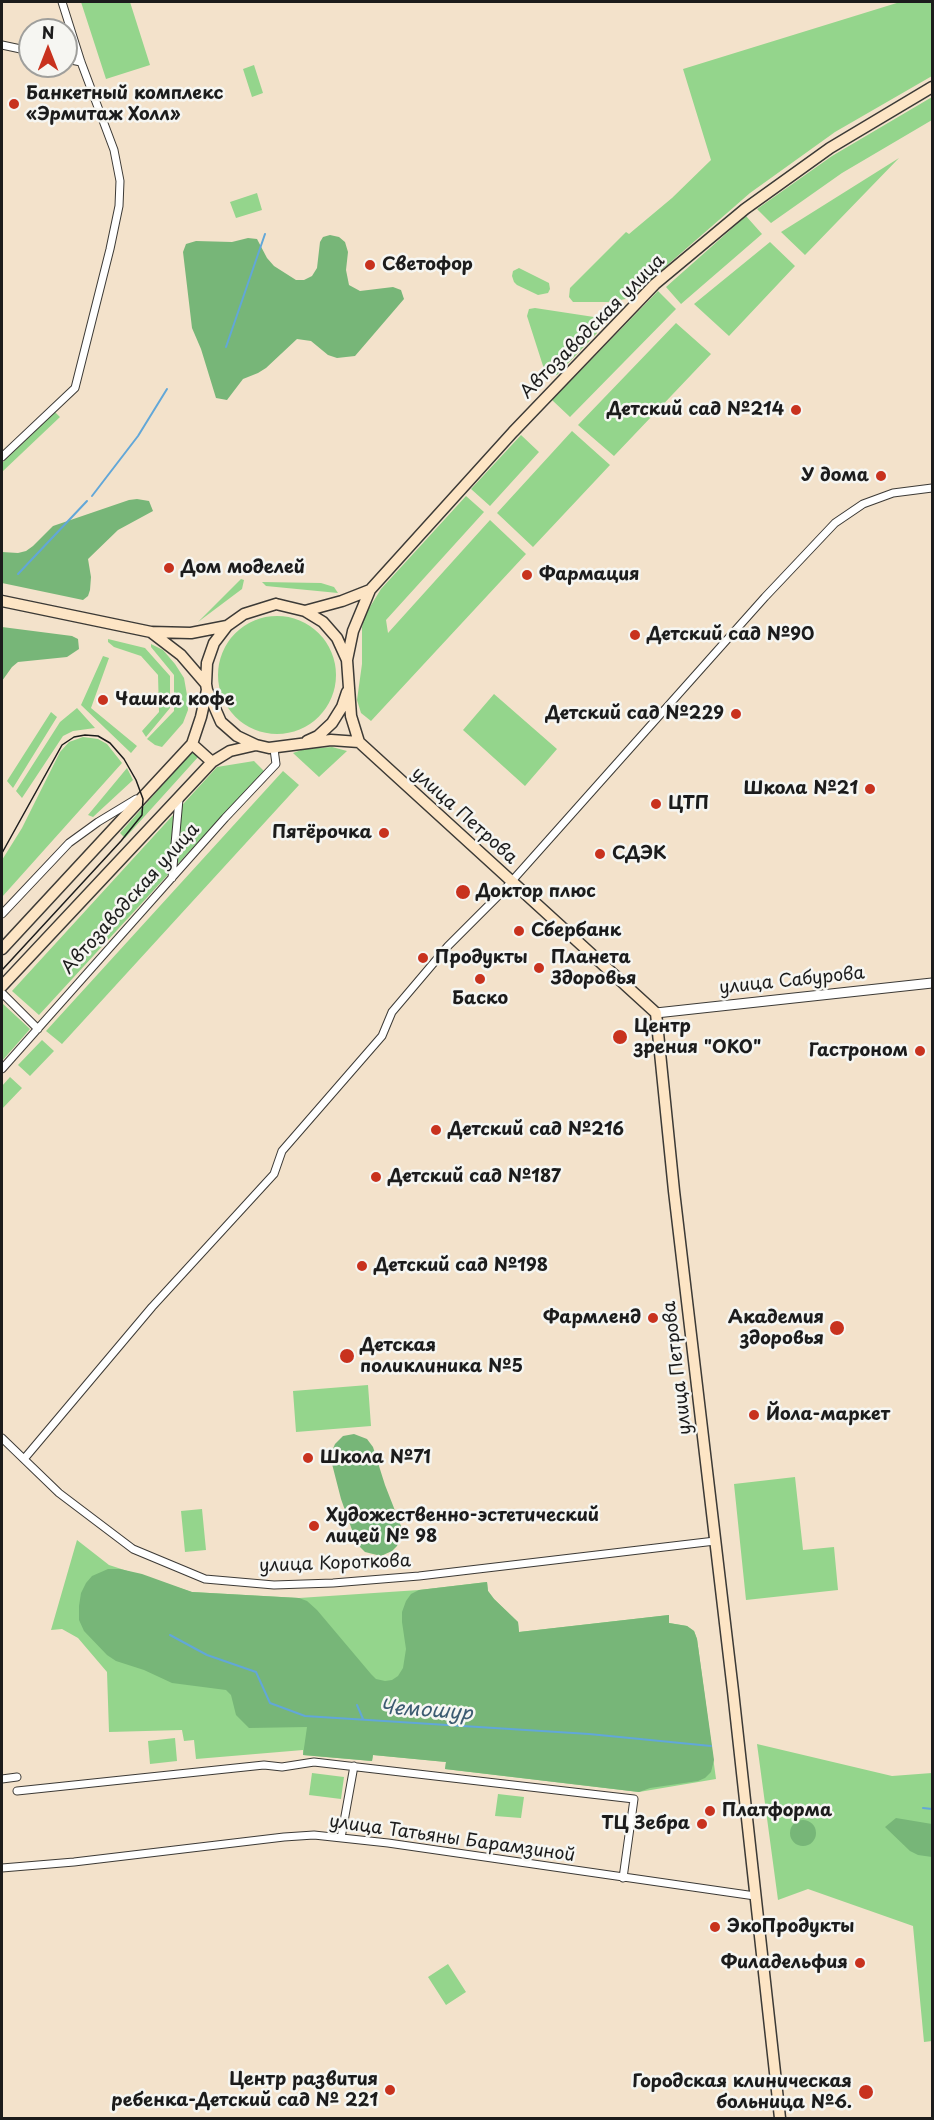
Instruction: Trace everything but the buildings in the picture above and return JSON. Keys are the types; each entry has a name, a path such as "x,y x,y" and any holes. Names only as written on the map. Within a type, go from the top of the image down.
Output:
{"main road":[{"name":"Автозаводская улица","path":"370,590 513,432 655,284 745,209 830,148 933,87"},
{"path":"305,611 342,601 370,590"},
{"path":"151,632 181,655 206,687 221,722 237,736 256,745 274,749 331,740 359,742 351,716 347,660 353,631 370,590"},
{"path":"2,601 151,632 191,633 227,626"},
{"path":"2,949 192,744 201,717 207,663 214,643 227,626 244,614 276,604 305,611 323,622 337,638 347,660"},
{"path":"302,744 318,736 332,723 342,707 348,689"},
{"name":"улица Петрова","path":"359,742 656,1013 674,1191 780,2118"},
{"path":"192,744 212,762"},
{"name":"Автозаводская улица","path":"2,986 212,762 230,751 256,745"}],"street":[{"path":"2,456 75,388 113,239 119,206 120,181 114,150 81,62 62,2"},
{"path":"2,45 18,48"},
{"path":"24,1459 152,1307 274,1174 282,1151 382,1036 392,1012 448,946 642,738 765,597 835,523 863,504 892,493 933,488"},
{"name":"Автозаводская улица","path":"2,1069 276,764 274,749"},
{"path":"2,914 69,843 98,822 146,794"},
{"path":"172,878 179,799"},
{"name":"улица Сабурова","path":"656,1013 933,983"},
{"path":"2,993 38,1029"},
{"name":"улица Короткова","path":"2,1438 59,1493 133,1550 205,1579 274,1585 333,1583 418,1576 715,1541"},
{"path":"17,1791 264,1765 282,1767 314,1762 634,1799 623,1878"},
{"path":"341,1838 354,1766"},
{"path":"2,1779 17,1778"},
{"name":"улица Татьяны Барамзиной","path":"2,1868 314,1835 755,1896"}],"green space":[{"path":"81,2 130,2 150,65 106,79"},
{"path":"900,2 932,2 932,76 835,132 750,193 634,294 626,299 608,302 573,302 569,297 570,288 626,232 629,234 672,198 711,160 683,69"},
{"path":"254,65 263,93 252,97 243,69"},
{"path":"932,97 932,120 842,173 771,223 757,209 832,156"},
{"path":"899,158 805,255 781,232"},
{"path":"257,193 262,210 236,218 230,202"},
{"path":"746,216 762,234 681,304 666,287"},
{"path":"330,235 339,237 345,242 348,252 346,270 349,285 360,291 393,287 401,290 404,299 355,356 337,358 328,355 311,341 297,339 266,368 243,379 227,400 216,398 192,328 183,252 186,244 196,241 232,242 248,238 257,239 274,266 296,280 304,280 312,276 317,268 320,242 323,237"},
{"path":"770,242 795,266 729,336 694,304"},
{"path":"519,268 549,283 548,293 538,295 517,285 512,276 513,271"},
{"path":"658,291 676,309 570,417 552,400"},
{"path":"529,309 594,317 598,323 597,333 557,375 547,375 545,372 527,316"},
{"path":"676,323 711,354 614,456 578,425"},
{"path":"55,412 60,417 2,472 2,463"},
{"path":"572,431 610,465 533,547 497,513"},
{"path":"521,435 539,452 490,506 471,489"},
{"path":"466,496 484,512 386,620 388,633 490,520 526,554 371,721 361,713 357,700 362,664 362,627 365,615 381,589"},
{"path":"137,499 149,501 153,511 118,530 88,559 91,577 90,590 88,596 83,600 2,583 2,552 26,551 53,526"},
{"path":"241,579 244,580 242,589 198,622"},
{"path":"262,582 321,583 334,587 338,593 266,586"},
{"path":"277,616 300,620 319,633 332,652 336,675 332,698 319,717 300,730 277,734 254,730 235,717 222,698 218,675 222,652 235,633 254,620"},
{"path":"2,627 72,636 78,639 79,649 67,657 18,662 2,681"},
{"path":"108,639 145,648 170,676 170,708 146,737 142,731 159,712 158,675 141,656 114,647"},
{"path":"151,644 163,650 175,664 184,678 187,695 188,710 183,723 162,747 147,739 174,711 174,675"},
{"path":"103,656 109,658 91,708 137,746 131,753 81,705"},
{"path":"494,694 557,749 525,786 463,730"},
{"path":"77,708 95,728 73,731 63,736 22,798 16,791 60,722"},
{"path":"51,712 57,717 13,788 7,781"},
{"path":"83,737 98,739 107,744 122,763 2,897 2,860 22,828 60,752 69,742"},
{"path":"332,747 347,751 319,777 293,753 304,749"},
{"path":"197,751 199,756 125,838 120,833 192,752"},
{"path":"254,761 265,772 39,1015 12,991 217,767"},
{"path":"127,768 133,780 93,817 88,815"},
{"path":"283,771 299,785 62,1044 46,1031"},
{"path":"2,1003 30,1029 2,1061"},
{"path":"42,1040 54,1051 30,1076 18,1065"},
{"path":"10,1077 22,1088 2,1109 2,1086"},
{"path":"368,1385 371,1426 296,1432 293,1391"},
{"path":"354,1434 367,1439 373,1447 401,1526 402,1533 397,1546 381,1556 365,1552 357,1544 341,1499 331,1460 335,1444 343,1436"},
{"path":"795,1477 803,1550 834,1547 838,1590 746,1600 734,1484"},
{"path":"202,1509 206,1550 185,1552 181,1511"},
{"path":"77,1540 109,1565 192,1592 299,1598 419,1590 487,1582 488,1591 494,1599 518,1622 519,1632 669,1615 669,1623 687,1626 694,1631 697,1639 716,1779 639,1792 445,1769 446,1762 373,1755 372,1761 303,1755 303,1750 196,1759 194,1740 184,1741 182,1730 109,1732 107,1672 78,1638 62,1629 51,1630"},
{"path":"108,1569 142,1574 192,1592 299,1598 307,1601 371,1674 376,1679 385,1681 398,1676 403,1668 406,1649 402,1612 411,1594 419,1590 487,1582 488,1591 494,1599 518,1622 519,1632 669,1615 669,1623 687,1626 694,1631 697,1639 714,1760 711,1772 698,1781 650,1788 639,1792 445,1769 446,1762 373,1755 372,1761 303,1755 307,1727 249,1728 236,1715 231,1695 226,1690 172,1683 144,1670 116,1661 107,1655 84,1631 79,1620 79,1606 81,1593 86,1583 92,1576"},
{"path":"175,1738 177,1761 150,1764 148,1741"},
{"path":"757,1744 892,1776 932,1773 932,2041 924,2042 913,1926 808,1889 778,1900"},
{"path":"312,1773 344,1777 341,1799 309,1795"},
{"path":"498,1794 524,1797 521,1818 495,1816"},
{"path":"896,1818 932,1824 932,1857 910,1851 885,1827"},
{"path":"803,1820 812,1824 816,1833 812,1842 803,1846 794,1842 790,1833 794,1824"},
{"path":"448,1964 466,1992 446,2005 428,1977"}],"waterway":[{"path":"226,347 265,234"},
{"path":"92,496 138,436 167,389"},
{"path":"18,574 87,501"},
{"name":"Чемошур","path":"170,1635 207,1655 256,1672 270,1703 305,1716 589,1734 711,1746"},
{"path":"357,1705 363,1719"},
{"name":"Чемошур","path":"923,1808 932,1809"}],"tram line":[{"path":"2,853 62,745 74,737 85,735 98,736 110,743 124,759 136,780 143,799 142,815 121,841 2,970"}],"place":[{"name":"Банкетный комплекс «Эрмитаж Холл»","path":"14,104"},
{"name":"Светофор","path":"370,265"},
{"name":"Детский сад №214","path":"796,410"},
{"name":"У дома","path":"881,476"},
{"name":"Дом моделей","path":"169,568"},
{"name":"Фармация","path":"527,575"},
{"name":"Детский сад №90","path":"635,635"},
{"name":"Чашка кофе","path":"103,700"},
{"name":"Детский сад №229","path":"736,714"},
{"name":"Школа №21","path":"870,789"},
{"name":"ЦТП","path":"656,804"},
{"name":"Пятёрочка","path":"384,833"},
{"name":"СДЭК","path":"600,854"},
{"name":"Доктор плюс","path":"463,892"},
{"name":"Сбербанк","path":"519,931"},
{"name":"Продукты","path":"423,958"},
{"name":"Планета Здоровья","path":"539,968"},
{"name":"Баско","path":"480,979"},
{"name":"Центр зрения \"ОКО\"","path":"620,1037"},
{"name":"Гастроном","path":"920,1051"},
{"name":"Детский сад №216","path":"436,1130"},
{"name":"Детский сад №187","path":"376,1177"},
{"name":"Детский сад №198","path":"362,1266"},
{"name":"Фармленд","path":"653,1318"},
{"name":"Академия здоровья","path":"837,1328"},
{"name":"Детская поликлиника №5","path":"347,1356"},
{"name":"Йола-маркет","path":"754,1415"},
{"name":"Школа №71","path":"308,1458"},
{"name":"Художественно-эстетический лицей № 98","path":"314,1526"},
{"name":"Платформа","path":"710,1811"},
{"name":"ТЦ Зебра","path":"702,1824"},
{"name":"ЭкоПродукты","path":"715,1927"},
{"name":"Филадельфия","path":"860,1963"},
{"name":"Центр развития ребенка-Детский сад № 221","path":"390,2090"},
{"name":"Городская клиническая больница №6.","path":"866,2092"}]}
